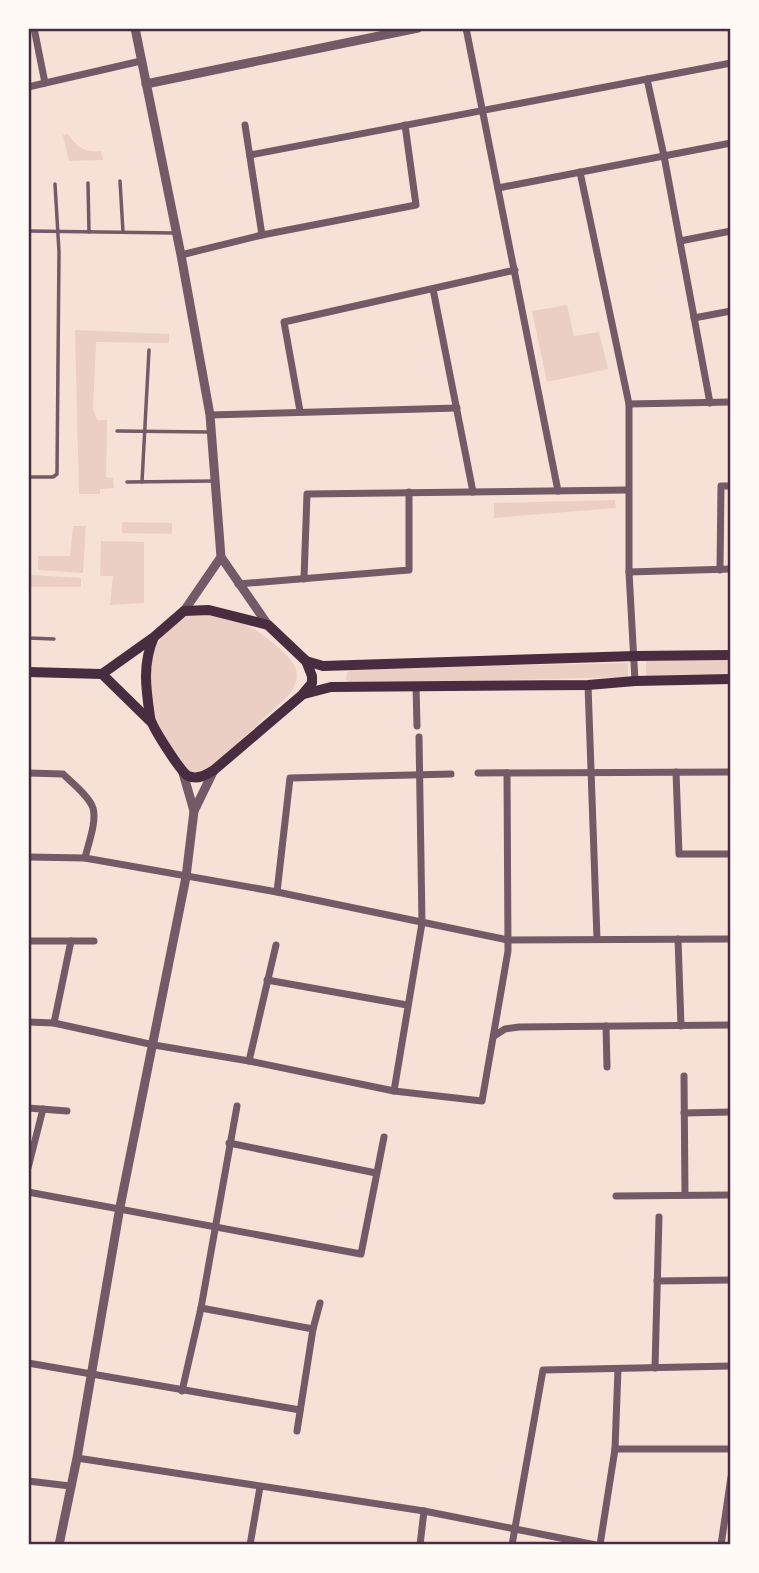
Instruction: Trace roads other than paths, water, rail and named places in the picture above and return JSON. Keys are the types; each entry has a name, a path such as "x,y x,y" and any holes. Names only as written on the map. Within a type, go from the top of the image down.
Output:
{"main road":[{"path":"28,673 103,674 154,637 184,611 209,610 268,625 306,661 313,679 302,695 214,771 194,778 183,773 150,721 103,674"},
{"path":"150,721 145,669 147,653 154,637"},
{"path":"306,661 323,666 635,656 731,656"},
{"path":"353,665 346,668 342,676 345,683 353,686"},
{"path":"302,695 320,688 353,686 588,685 731,679"}],"street":[{"path":"34,28 45,83"},
{"path":"135,28 177,233 210,415 221,557 268,625"},
{"path":"146,84 381,32 418,28"},
{"path":"466,28 558,491"},
{"path":"28,87 141,61"},
{"path":"250,155 731,63"},
{"path":"647,79 710,403"},
{"path":"246,125 262,235"},
{"path":"181,255 262,235 416,205 405,125"},
{"path":"498,188 731,143"},
{"path":"580,172 629,404 629,572 635,681"},
{"path":"680,241 731,231"},
{"path":"300,411 284,322 514,270"},
{"path":"433,289 473,492"},
{"path":"694,318 731,311"},
{"path":"629,404 731,402"},
{"path":"210,415 457,408"},
{"path":"720,570 721,486 731,486"},
{"path":"304,579 307,494 628,490"},
{"path":"238,584 409,570 409,492"},
{"path":"184,611 221,557"},
{"path":"629,572 731,569"},
{"path":"588,685 597,939"},
{"path":"415,686 417,726"},
{"path":"394,1091 422,923 419,737"},
{"path":"58,1545 77,1458 120,1208 186,877 194,811 214,771"},
{"path":"676,772 679,854 731,854"},
{"path":"478,773 731,772"},
{"path":"28,773 63,774 94,809 85,858"},
{"path":"183,773 194,811"},
{"path":"28,1022 54,1023 394,1091 482,1101 508,940 507,773"},
{"path":"276,892 290,778 451,774"},
{"path":"28,858 85,858 276,892 508,940 731,939"},
{"path":"678,939 681,1026"},
{"path":"28,941 94,941"},
{"path":"54,1023 71,941"},
{"path":"249,1061 276,944"},
{"path":"267,980 407,1005"},
{"path":"494,1036 499,1031 519,1027 731,1025"},
{"path":"606,1026 607,1067"},
{"path":"684,1076 685,1195"},
{"path":"183,1391 201,1308 237,1106"},
{"path":"28,1108 67,1111"},
{"path":"28,1168 43,1109"},
{"path":"684,1113 731,1112"},
{"path":"28,1192 361,1254 384,1137"},
{"path":"229,1143 376,1173"},
{"path":"616,1196 731,1195"},
{"path":"655,1368 659,1217"},
{"path":"657,1281 731,1280"},
{"path":"297,1431 313,1329 320,1303"},
{"path":"201,1308 313,1329"},
{"path":"28,1363 300,1410"},
{"path":"512,1545 543,1370 731,1366"},
{"path":"77,1458 424,1511 598,1545 615,1449 618,1368"},
{"path":"615,1449 731,1449"},
{"path":"721,1545 731,1477"},
{"path":"28,1480 70,1486"},
{"path":"250,1545 260,1487"},
{"path":"420,1545 424,1511"}],"lane":[{"path":"120,181 122,232"},
{"path":"88,183 89,232"},
{"path":"28,477 52,477 57,474 58,231 55,184"},
{"path":"28,231 177,233"},
{"path":"142,482 149,350"},
{"path":"117,431 211,432"},
{"path":"127,482 214,481"},
{"path":"28,638 54,639"}]}
